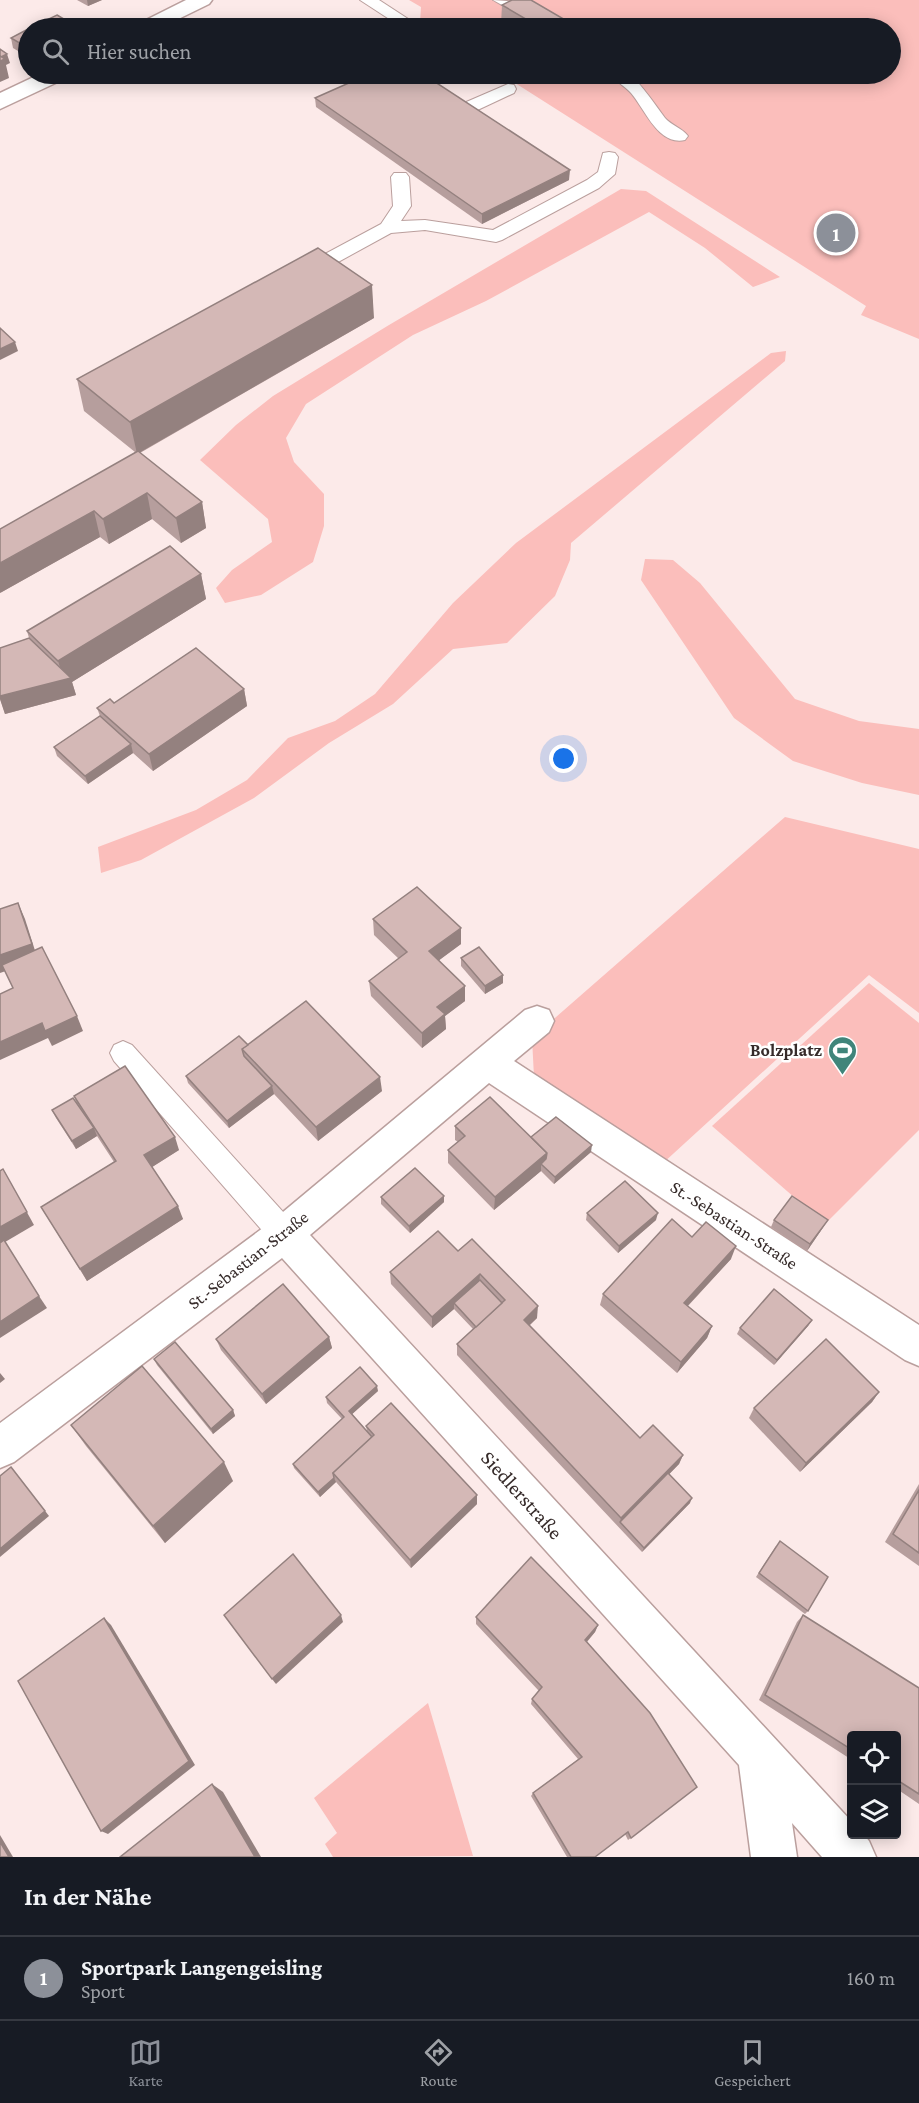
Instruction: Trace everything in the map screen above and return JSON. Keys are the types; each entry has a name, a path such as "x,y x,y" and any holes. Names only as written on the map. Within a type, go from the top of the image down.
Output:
{"street":[{"path":"165,18 202,0"},
{"path":"0,102 36,84"},
{"name":"St.-Sebastian-Straße","path":"0,1448 284,1234 537,1021"},
{"name":"St.-Sebastian-Straße","path":"488,1063 919,1347"},
{"name":"Siedlerstraße","path":"284,1234 853,1857"},
{"path":"760,1755 774,1857"}],"lane":[{"path":"368,0 398,18"},
{"path":"501,0 537,18"},
{"path":"631,84 661,123 679,136"},
{"path":"463,110 508,89"},
{"path":"287,283 387,228 425,225 496,236 594,184 606,174 609,157"},
{"path":"387,228 402,206 400,177"},
{"path":"123,1053 284,1234"}],"shaded area":[{"path":"409,0 919,0 919,339 861,315 866,306 517,84 901,84 901,18 420,18 421,7"},
{"path":"621,189 646,191 780,277 753,287 705,248 649,212 486,301 413,335 306,404 286,438 294,462 324,494 324,526 313,562 261,595 225,603 216,588 232,570 272,542 268,519 200,460 236,425 273,396"},
{"path":"786,351 785,361 571,543 570,560 555,596 507,643 453,649 393,704 329,743 254,798 141,860 101,873 98,847 196,810 247,780 288,738 335,721 375,694 453,603 516,543 771,353"},
{"path":"645,559 673,560 700,583 795,699 859,721 919,729 919,795 862,783 793,761 734,718 641,580"},
{"path":"785,817 919,849 919,1013 869,975 662,1164 534,1077 532,1038"},
{"name":"Bolzplatz","path":"869,983 919,1023 919,1130 828,1221 795,1198 712,1126"},
{"path":"428,1703 473,1856 333,1857 325,1844 337,1833 314,1798"}],"building":[{"path":"512,0 531,0 562,18 524,18 502,5"},
{"path":"18,34 18,42 11,38"},
{"path":"0,49 7,54 1,57"},
{"path":"346,84 438,84 570,170 482,214 315,98"},
{"path":"318,248 372,285 130,422 77,379"},
{"path":"0,328 15,342 0,349"},
{"path":"138,451 202,502 176,518 147,493 103,519 94,511 0,563 0,529"},
{"path":"170,546 201,574 58,661 27,631"},
{"path":"29,638 71,678 0,696 0,648"},
{"path":"196,648 244,689 149,754 97,708 110,699 114,703"},
{"path":"100,716 131,744 85,776 54,747"},
{"path":"417,887 461,928 429,951 465,986 437,1007 445,1014 422,1033 369,981 407,952 373,919"},
{"path":"18,903 32,944 0,955 0,909"},
{"path":"42,947 77,1016 45,1031 42,1023 0,1042 0,994 13,988 2,965"},
{"path":"479,947 503,975 485,986 461,958"},
{"path":"306,1001 380,1077 316,1127 242,1049"},
{"path":"239,1036 248,1045 242,1049 244,1056 272,1086 227,1121 186,1076"},
{"path":"125,1066 175,1137 144,1155 178,1206 80,1269 41,1207 116,1161 74,1096"},
{"path":"490,1097 547,1153 495,1197 448,1150 465,1136 455,1126"},
{"path":"73,1098 94,1128 72,1141 52,1110"},
{"path":"556,1117 592,1145 555,1177 541,1164 546,1159 547,1153 531,1137"},
{"path":"415,1168 444,1196 409,1226 381,1197"},
{"path":"3,1169 27,1212 0,1227 0,1171"},
{"path":"625,1181 658,1213 619,1246 587,1213"},
{"path":"792,1196 828,1220 810,1244 774,1220"},
{"path":"672,1219 692,1237 706,1222 736,1246 684,1303 712,1326 681,1362 603,1294"},
{"path":"438,1231 458,1251 472,1239 538,1306 524,1320 640,1438 653,1425 683,1455 621,1518 457,1344 505,1300 480,1274 432,1317 390,1272"},
{"path":"4,1240 39,1296 0,1322 0,1243"},
{"path":"480,1280 502,1303 476,1327 454,1303"},
{"path":"283,1284 329,1337 262,1394 216,1339"},
{"path":"774,1289 812,1320 777,1360 740,1328"},
{"path":"826,1339 879,1392 806,1463 754,1408"},
{"path":"175,1342 233,1410 211,1429 154,1359"},
{"path":"142,1366 224,1462 153,1526 71,1425"},
{"path":"360,1367 377,1386 349,1411 372,1437 333,1473 334,1478 318,1492 293,1464 344,1417 326,1397"},
{"path":"391,1403 477,1495 410,1560 333,1473 374,1435 366,1426"},
{"path":"11,1467 45,1511 0,1549 0,1476"},
{"path":"668,1473 692,1498 644,1548 620,1522"},
{"path":"919,1490 919,1553 893,1534"},
{"path":"780,1541 828,1577 808,1611 759,1573"},
{"path":"293,1554 341,1615 272,1679 224,1615"},
{"path":"531,1557 598,1625 585,1640 650,1713 697,1787 631,1838 628,1832 595,1857 571,1857 533,1793 582,1757 532,1699 542,1687 476,1617"},
{"path":"803,1615 919,1688 919,1794 901,1783 901,1731 847,1731 847,1747 765,1695"},
{"path":"104,1618 189,1761 101,1831 18,1681"},
{"path":"212,1784 255,1857 120,1857"},
{"path":"0,1842 9,1857 0,1857"}],"place":[{"name":"Sportpark Langengeisling","path":"836,233"},
{"name":"Bolzplatz","path":"843,1076"}]}
